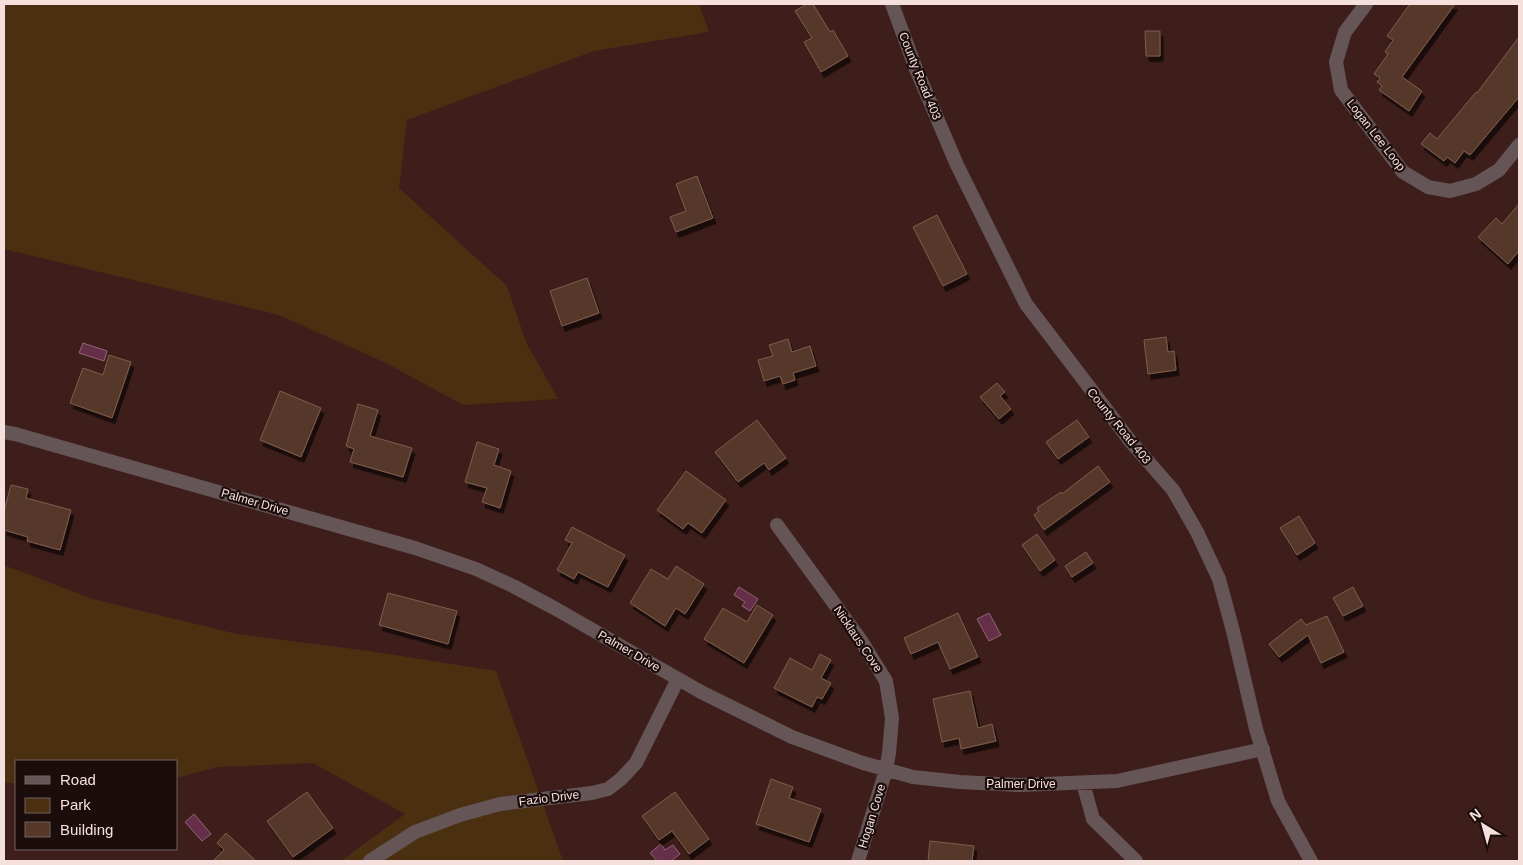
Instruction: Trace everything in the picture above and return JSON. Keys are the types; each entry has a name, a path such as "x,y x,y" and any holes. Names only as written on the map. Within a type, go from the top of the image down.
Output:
{"street":[{"name":"County Road 403","path":"892,4 916,69 957,165 1026,304 1131,442 1173,490 1197,532 1219,579 1234,631 1256,729 1278,801 1311,861"},
{"name":"Logan Lee Loop","path":"1366,4 1345,32 1336,62 1341,90 1403,172 1428,186 1450,191 1476,184 1499,170 1519,145"},
{"name":"Palmer Drive","path":"4,432 24,436 415,548 476,569 556,609 708,696 792,737 886,770 913,777 1020,785 1117,781 1263,749"},
{"name":"Nicklaus Cove","path":"777,525 860,639 886,681 892,718 886,770"},
{"name":"Fazio Drive","path":"370,861 415,832 460,815 500,804 592,793 608,789 621,779 636,763 678,679"},
{"name":"Hogan Cove","path":"858,861 886,770"},
{"path":"1083,783 1094,819 1136,861"}],"green space":[{"path":"4,4 699,4 709,32 594,51 407,120 399,188 507,286 526,342 558,399 463,405 386,363 279,315 4,249"},
{"path":"4,567 9,567 93,599 237,634 369,651 496,671 563,861 341,861 405,814 313,763 218,767 178,777 178,760 15,760 15,784 4,782"}],"shaded area":[{"path":"83,343 107,351 104,361 79,353"},
{"path":"739,587 758,599 750,611 742,606 745,602 734,595"},
{"path":"989,613 1001,635 989,641 977,619"},
{"path":"194,814 211,834 202,841 185,822"},
{"path":"661,844 665,850 673,845 680,854 671,861 657,861 650,853"}],"building":[{"path":"807,4 813,4 830,32 833,30 848,56 821,72 804,42 812,38 795,11"},
{"path":"1410,4 1455,4 1402,77 1422,91 1409,111 1379,90 1382,86 1377,82 1380,78 1374,74 1388,54 1385,52 1393,40 1387,36"},
{"path":"1145,31 1160,31 1160,56 1146,56"},
{"path":"1519,37 1519,97 1470,155 1464,151 1455,163 1447,157 1444,161 1421,144 1430,133 1437,139 1477,93"},
{"path":"697,176 713,218 676,232 670,217 686,211 676,184"},
{"path":"1519,204 1519,251 1508,264 1478,237 1496,218 1502,224"},
{"path":"937,215 967,274 943,286 913,227"},
{"path":"587,278 599,313 562,326 550,291"},
{"path":"1166,337 1168,352 1174,351 1176,370 1148,374 1144,340"},
{"path":"788,339 792,352 810,346 816,366 793,373 795,380 783,384 780,376 764,381 758,360 773,356 769,345"},
{"path":"109,355 131,362 112,418 70,403 83,368 103,375"},
{"path":"997,383 1005,392 1000,396 1011,409 999,419 980,397"},
{"path":"280,391 321,408 301,457 260,440"},
{"path":"358,404 378,410 370,436 412,448 403,477 350,462 354,449 346,446"},
{"path":"757,420 786,458 769,470 764,463 738,482 715,452"},
{"path":"1077,420 1089,437 1058,459 1046,442"},
{"path":"477,442 499,449 494,465 511,471 500,508 482,502 487,488 465,482"},
{"path":"1098,466 1110,482 1044,530 1034,515 1039,511 1037,508 1061,492 1062,494"},
{"path":"686,471 726,500 702,533 688,523 683,529 657,510"},
{"path":"11,485 28,489 26,498 71,510 60,550 27,541 28,537 4,530 4,511"},
{"path":"1299,516 1315,543 1297,555 1280,528"},
{"path":"572,527 625,555 608,587 578,572 574,579 557,570 572,543 565,540"},
{"path":"1037,534 1055,560 1040,571 1022,545"},
{"path":"1086,552 1093,563 1072,577 1065,566"},
{"path":"676,566 704,584 685,614 676,608 665,626 630,603 651,569 668,579"},
{"path":"1353,587 1363,606 1343,616 1333,598"},
{"path":"388,593 457,611 448,644 379,625"},
{"path":"757,605 773,615 744,663 704,639 723,608 747,622"},
{"path":"958,613 978,657 950,669 938,642 911,654 904,638"},
{"path":"1327,616 1344,652 1321,663 1308,635 1279,657 1269,644 1301,619 1306,625"},
{"path":"820,654 831,660 821,678 831,683 822,699 817,697 812,707 774,688 790,658 812,670"},
{"path":"970,691 978,728 992,724 996,741 961,749 959,738 942,742 933,699"},
{"path":"771,779 793,787 789,798 821,809 809,842 756,824"},
{"path":"307,792 333,828 293,857 267,821"},
{"path":"675,792 709,839 689,854 672,831 659,840 642,816"},
{"path":"226,833 256,861 213,861 224,850 217,843"},
{"path":"930,841 974,846 972,861 928,861"}]}
